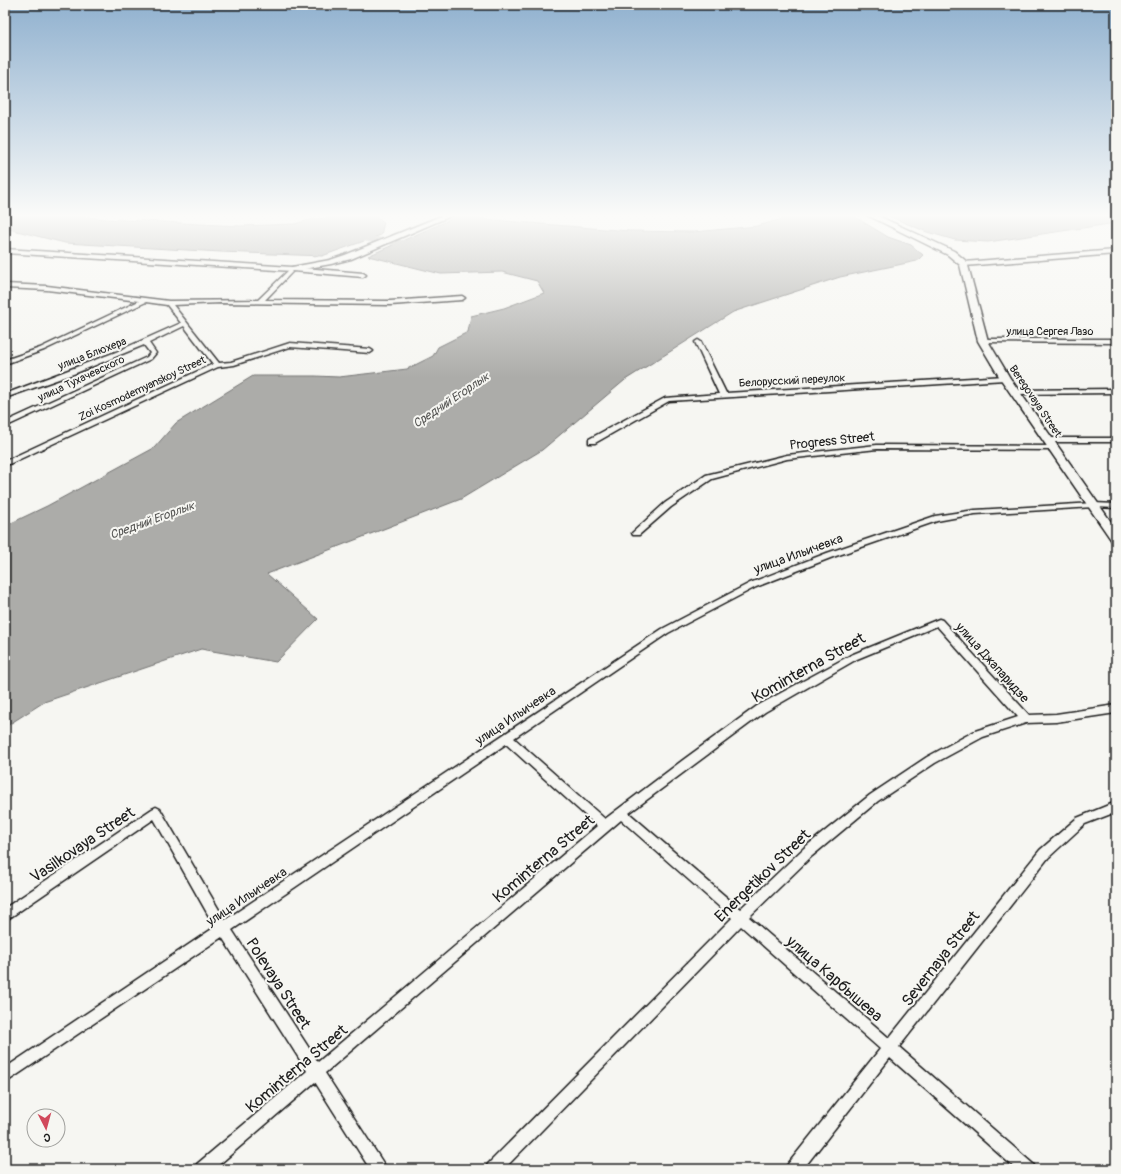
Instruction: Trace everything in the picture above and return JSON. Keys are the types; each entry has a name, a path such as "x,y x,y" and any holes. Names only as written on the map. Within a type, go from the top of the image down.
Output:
{"main road":[{"name":"Beregovaya Street","path":"965,269 983,341 1004,378 1116,538"}],"street":[{"path":"260,301 292,269 363,275"},
{"path":"5,286 106,295 169,303 260,301 390,303 462,298"},
{"path":"5,362 42,349 144,301"},
{"name":"Zoi Kosmodemyanskoy Street","path":"5,464 217,365 169,303"},
{"name":"улица Блюхера","path":"5,396 98,363 146,343 184,324"},
{"name":"улица Сергея Лазо","path":"983,341 1116,341"},
{"path":"698,342 723,395"},
{"name":"улица Тухачевского","path":"5,425 149,358 153,353 146,343"},
{"path":"217,365 232,364 290,345 370,351"},
{"name":"Белорусский переулок","path":"592,441 667,398 1004,378"},
{"path":"1014,392 1116,391"},
{"name":"Progress Street","path":"636,533 668,505 709,477 775,460 877,447 1051,444 1116,440"},
{"name":"улица Ильичевка","path":"5,1076 665,631 753,585 830,555 935,519 975,512 1094,505 1116,506"},
{"name":"улица Джапаридзе","path":"939,622 1026,719"},
{"name":"Kominterna Street","path":"202,1169 605,826 762,709 854,657 939,622"},
{"name":"Energetikov Street","path":"493,1169 740,918 808,852 874,798 931,760 980,734 1026,719 1056,718 1116,709"},
{"path":"506,737 605,826"},
{"name":"Severnaya Street","path":"793,1169 1044,854 1081,821 1116,807"},
{"name":"Polevaya Street","path":"156,812 224,928 379,1169"},
{"name":"Vasilkovaya Street","path":"5,915 156,812"},
{"name":"улица Карбышева","path":"621,814 1028,1169"}],"water":[{"name":"Средний Егорлык","path":"420,269 880,269 840,277 733,312 625,380 542,450 461,499 267,574 318,619 276,662 201,649 44,702 5,727 5,526 47,506 154,448 176,423 253,376 339,377 407,369 433,356 438,347 468,332 471,316 504,308 544,293 537,281 502,272 441,274"}]}
